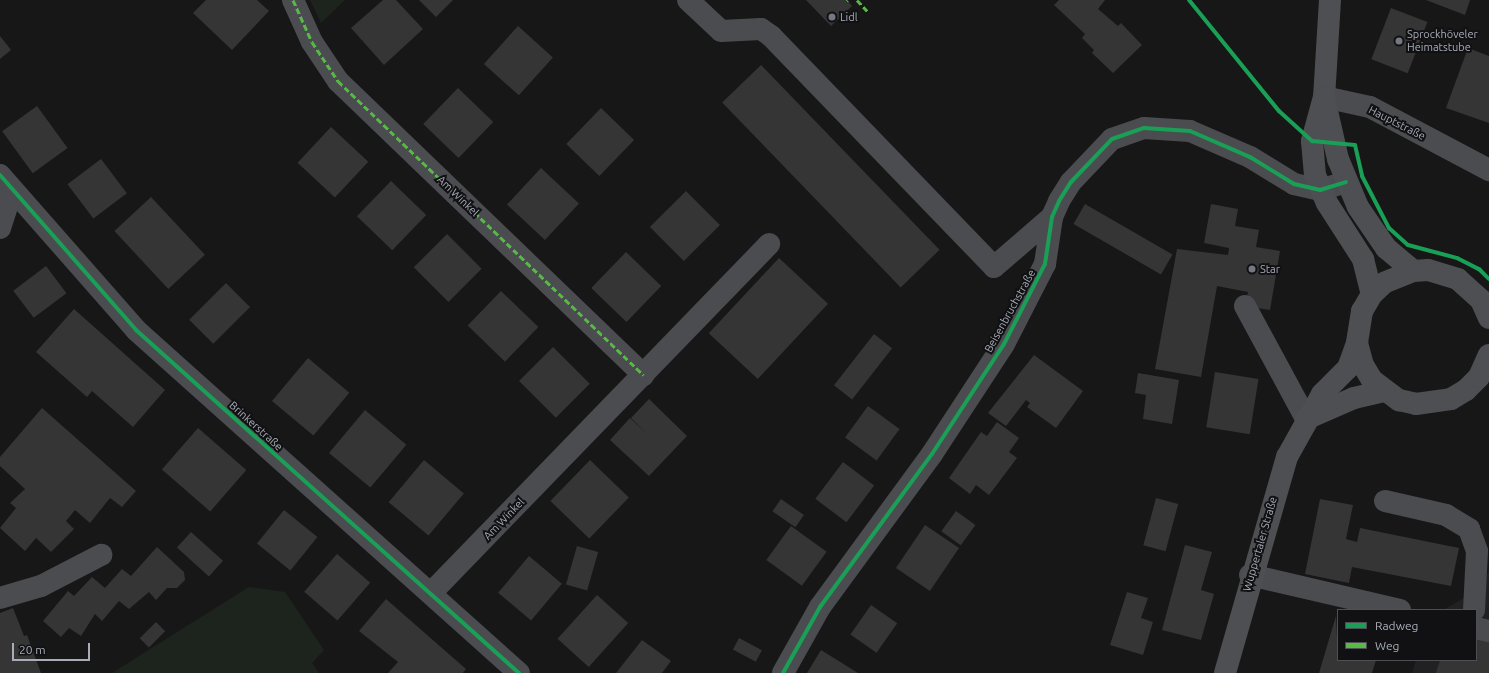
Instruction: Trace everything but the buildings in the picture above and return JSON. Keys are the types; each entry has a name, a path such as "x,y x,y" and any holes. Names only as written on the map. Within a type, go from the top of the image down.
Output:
{"main road":[{"path":"1330,0 1324,97 1312,141 1320,190 1363,259 1372,294"},
{"path":"1324,97 1346,182 1372,230 1398,260 1413,271"},
{"path":"1489,318 1481,300 1458,279 1428,270 1413,271 1391,279 1372,294 1362,311 1357,343 1363,365 1384,391 1416,404 1451,400 1479,378 1489,355"},
{"name":"Wuppertaler Straße","path":"1225,673 1250,575 1278,480 1306,419 1322,394 1348,368 1357,343"},
{"path":"1306,419 1354,398 1384,391"}],"street":[{"name":"Am Winkel","path":"293,0 312,42 338,81 644,375"},
{"path":"688,0 721,31 761,29 771,36 994,267 1052,217"},
{"name":"Hauptstraße","path":"1324,97 1370,107 1489,170"},
{"name":"Beisenbruchstraße","path":"783,673 820,607 932,454 1004,344 1046,264 1052,217 1071,182 1112,139 1150,127 1201,134 1250,157 1294,184 1320,190"},
{"path":"1320,190 1346,182"},
{"path":"0,228 6,183"},
{"name":"Brinkerstraße","path":"6,183 136,330 519,673"},
{"name":"Am Winkel","path":"431,593 644,375 769,244"},
{"path":"1245,306 1306,419"},
{"path":"1385,502 1446,515 1469,529 1477,551 1474,609"},
{"path":"0,598 41,586 101,555"},
{"path":"1250,575 1396,609"},
{"path":"1477,628 1489,631"}],"shaded area":[{"path":"310,0 345,0 321,23"},
{"path":"1489,570 1489,673 1412,673 1416,661 1477,661 1477,609 1445,609 1481,588"},
{"path":"249,587 285,592 324,650 312,663 319,673 112,673"}],"marked path":[{"path":"293,0 312,42 338,81 644,375"},
{"path":"857,0 868,12"}],"cycle path":[{"path":"1189,0 1279,111 1312,141 1355,145 1362,176 1389,228 1408,245 1457,258 1479,269 1489,279"},
{"path":"783,673 820,607 932,454 1004,344 1045,264 1052,217 1059,201 1071,182 1112,139 1144,128 1190,131 1250,157 1294,184 1320,190 1346,182"},
{"path":"0,175 136,330 519,673"}],"place":[{"name":"Lidl","path":"832,17"},
{"name":"Sprockhöveler Heimatstube","path":"1399,41"},
{"name":"Star","path":"1252,269"}]}
